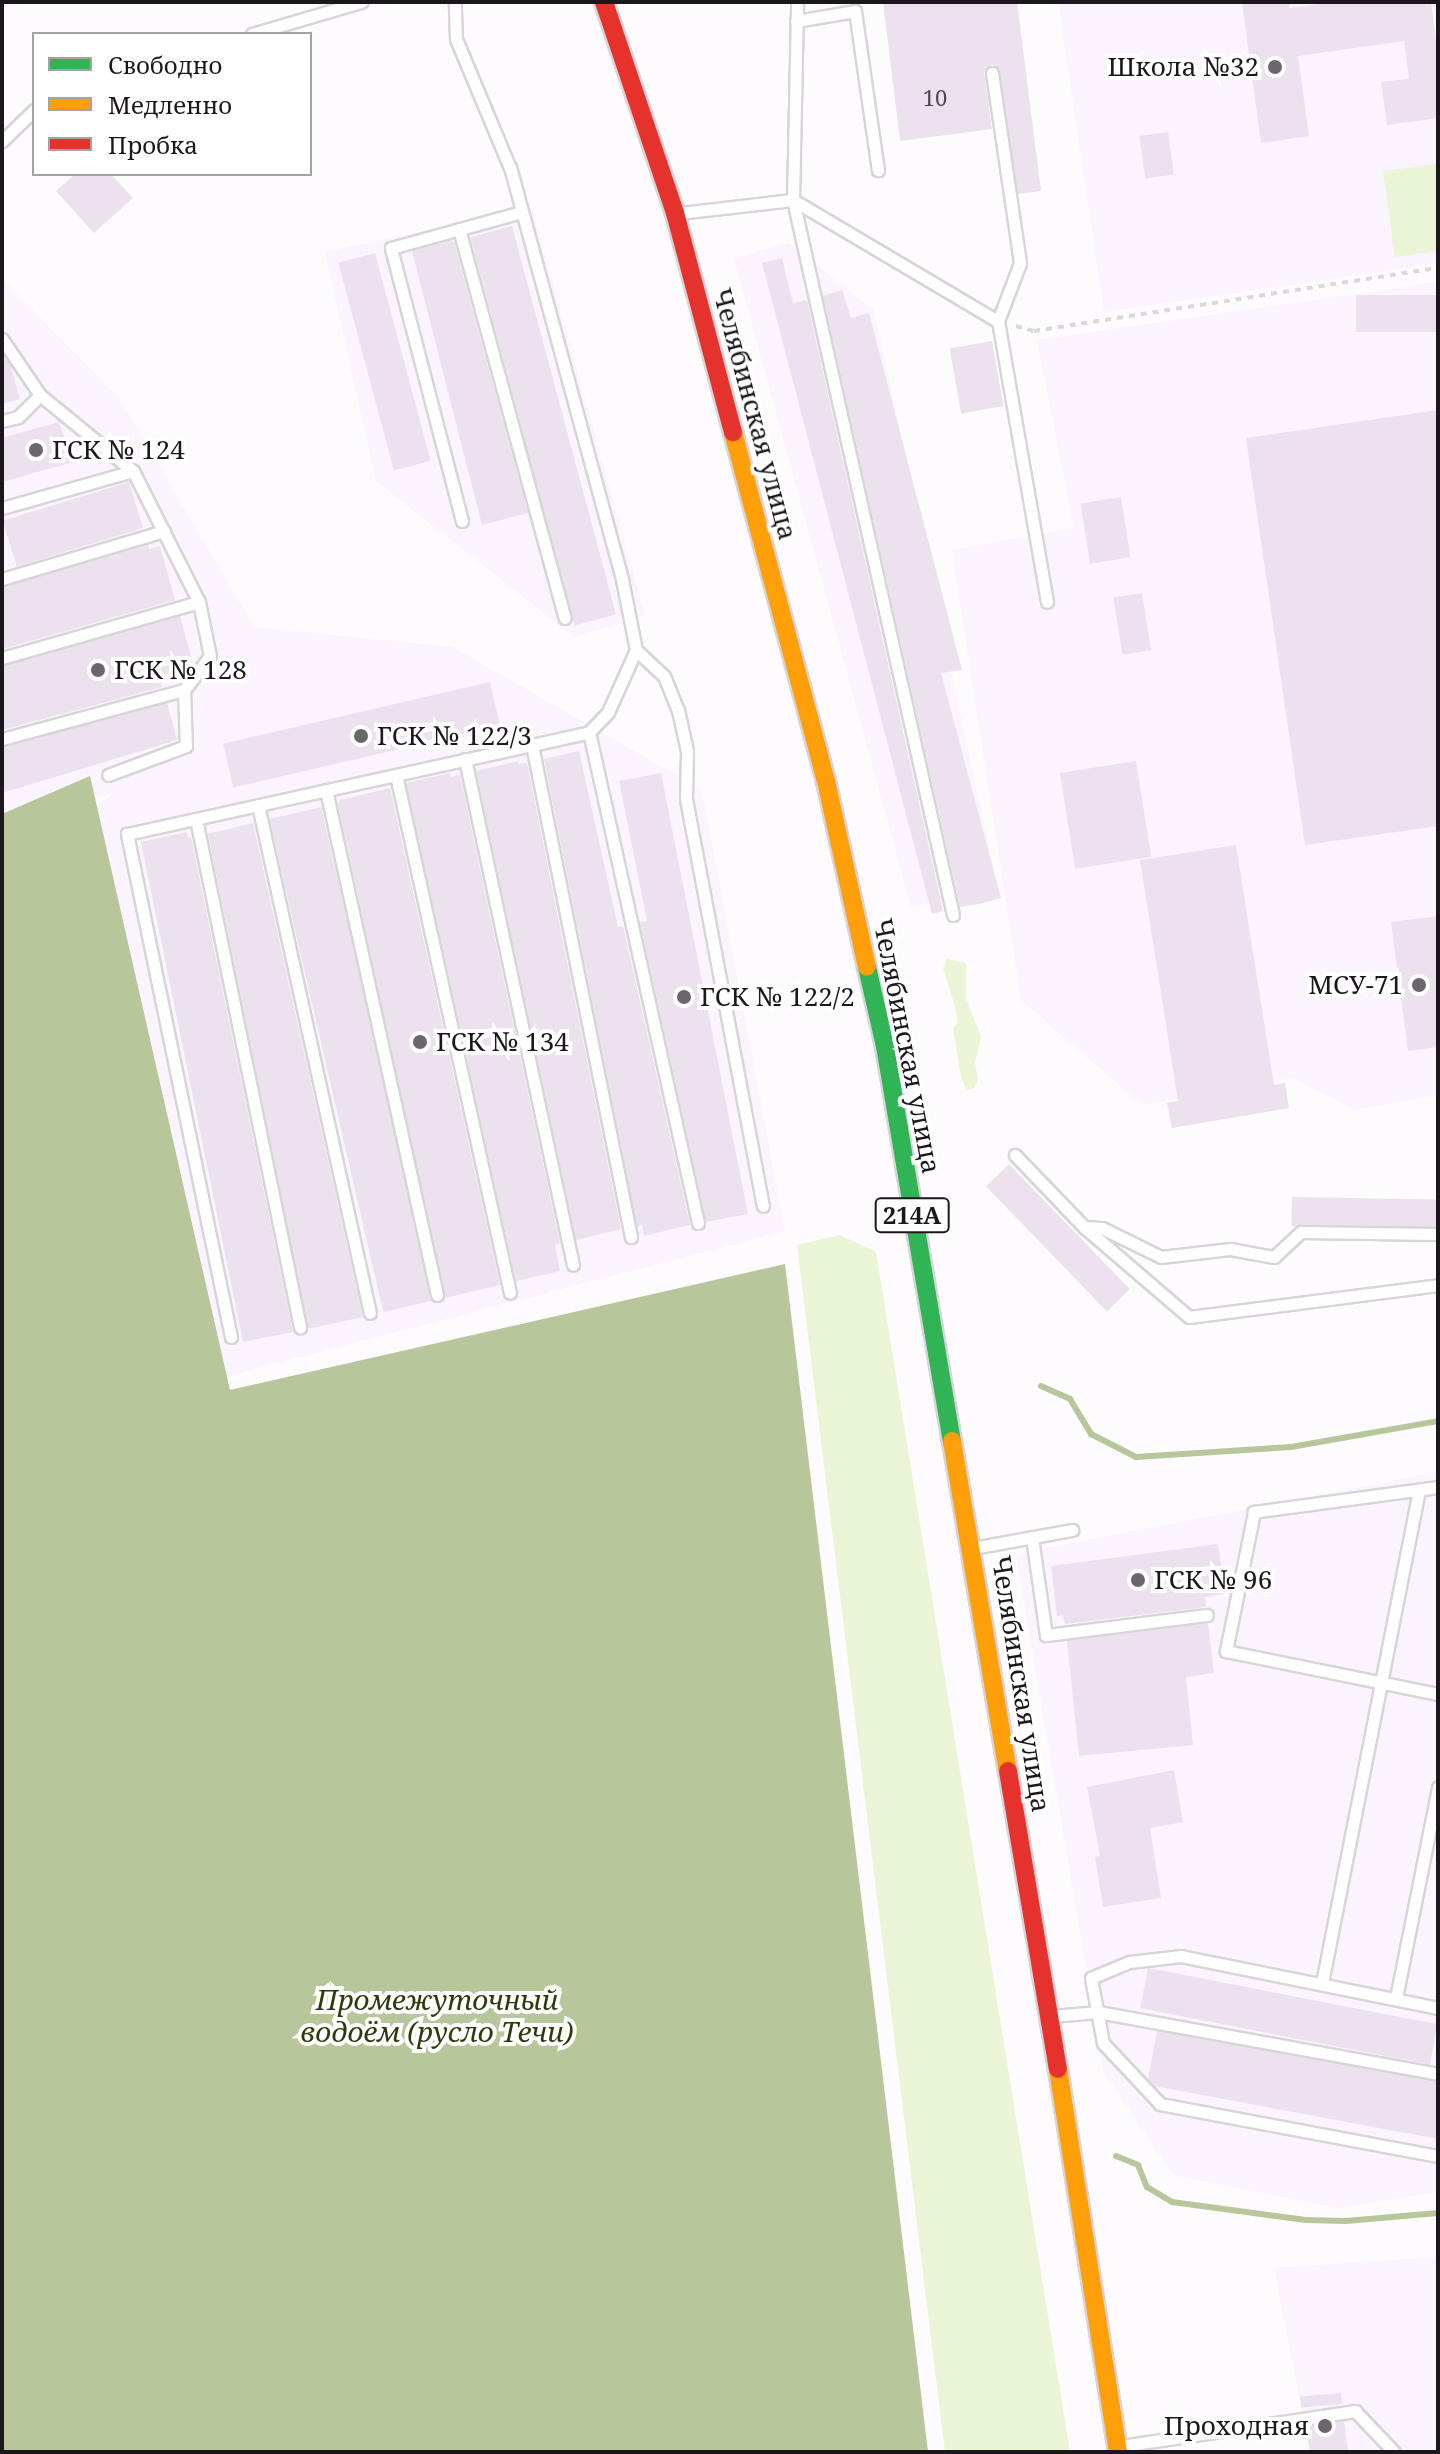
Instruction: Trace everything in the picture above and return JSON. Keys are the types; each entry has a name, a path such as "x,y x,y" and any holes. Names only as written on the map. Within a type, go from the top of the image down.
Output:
{"main road":[{"name":"Челябинская улица","path":"604,2 675,213 826,781 885,1046 1050,2016 1117,2449"}],"lane":[{"path":"259,32 361,2"},
{"path":"231,1337 127,834 589,732 608,712 636,650 622,579 522,212 493,122 456,39 455,2"},
{"path":"797,2 793,200 953,915"},
{"path":"796,21 855,11 878,170"},
{"path":"992,73 1020,263 998,321 1047,602"},
{"path":"2,141 32,112"},
{"path":"675,213 793,200 998,321"},
{"path":"462,521 391,248 522,212"},
{"path":"459,229 565,618"},
{"path":"2,339 40,395 133,471 199,602 210,656 184,690 2,739"},
{"path":"2,421 18,417 40,395"},
{"path":"2,508 133,471"},
{"path":"2,579 164,531"},
{"path":"2,658 199,602"},
{"path":"636,650 664,676 678,710 687,751 686,799 763,1206"},
{"path":"108,775 186,746 184,690"},
{"path":"589,732 698,1223"},
{"path":"532,745 631,1237"},
{"path":"465,759 573,1265"},
{"path":"396,775 510,1293"},
{"path":"326,790 437,1295"},
{"path":"258,805 370,1313"},
{"path":"196,819 300,1327"},
{"path":"1015,1155 1084,1227 1189,1317 1438,1285"},
{"path":"1084,1227 1102,1228 1161,1257 1230,1249 1274,1257 1301,1232 1438,1234"},
{"path":"1438,1487 1254,1512 1226,1651 1438,1694"},
{"path":"1322,1983 1419,1490"},
{"path":"972,1548 1072,1530"},
{"path":"1032,1537 1046,1635 1207,1615"},
{"path":"1396,1998 1438,1787"},
{"path":"1438,2008 1181,1956 1129,1962 1091,1978 1103,2043 1160,2104 1438,2156"},
{"path":"1050,2016 1098,2012 1438,2074"},
{"path":"1117,2449 1355,2411 1394,2452"}],"path":[{"path":"998,321 1034,331 1438,268"}],"shaded area":[{"path":"1058,2 1438,2 1438,263 1104,312"},
{"path":"1438,164 1438,251 1395,257 1383,171"},
{"path":"532,208 645,615 574,637 376,481 325,252"},
{"path":"788,243 874,310 998,890 911,907 734,258"},
{"path":"2,279 120,399 254,627 453,647 702,790 785,1231 227,1376 97,806 113,793 2,828"},
{"path":"1438,282 1438,1095 1355,1110 1292,1078 1142,1105 1021,1000 952,550 1074,528 1037,340"},
{"path":"947,959 966,963 966,998 981,1037 975,1063 978,1079 974,1088 967,1090 961,1077 953,1028 958,1023 956,1010 943,968"},
{"path":"840,1235 876,1252 1070,2452 945,2452 797,1245"},
{"path":"1438,1472 1438,2192 1338,2208 1173,2175 1103,2070 1016,1554"},
{"path":"1438,2257 1438,2452 1310,2452 1274,2268"}],"water":[{"name":"Промежуточный водоём (русло Течи)","path":"90,776 230,1390 785,1264 928,2452 2,2452 2,814"}],"building":[{"path":"883,2 1017,2 1041,191 1018,194 1000,72 994,65 986,67 984,73 992,129 900,141"},
{"name":"Школа №32","path":"1242,2 1289,2 1290,8 1332,2 1431,2 1438,56 1438,118 1387,125 1381,82 1409,79 1404,41 1298,56 1309,136 1261,143"},
{"path":"1168,132 1174,175 1145,179 1139,136"},
{"path":"73,176 113,176 133,198 94,233 56,191"},
{"path":"512,226 616,614 575,625 470,237"},
{"path":"454,242 528,513 482,525 412,251"},
{"path":"375,253 431,461 394,471 338,263"},
{"path":"782,258 793,303 807,300 943,911 932,914 762,263"},
{"path":"842,290 851,318 869,313 962,670 941,673 1001,898 979,904 960,907 823,296"},
{"path":"1356,295 1438,295 1438,332 1356,332"},
{"path":"992,341 1003,406 961,413 950,348"},
{"name":"ГСК № 124","path":"2,354 11,367 20,399 2,404"},
{"path":"1438,410 1438,826 1305,845 1246,438"},
{"name":"ГСК № 124","path":"59,422 73,462 2,482 2,438"},
{"path":"129,482 143,528 17,566 3,521"},
{"path":"1121,497 1131,557 1090,564 1081,503"},
{"name":"ГСК № 128","path":"148,545 149,549 160,546 175,600 2,649 2,587"},
{"path":"1142,593 1151,650 1122,655 1113,598"},
{"name":"ГСК № 128","path":"180,616 193,664 159,676 162,687 2,730 2,666"},
{"name":"ГСК № 122/3","path":"490,682 500,726 233,787 223,744"},
{"name":"ГСК № 128","path":"167,703 177,740 2,793 2,747"},
{"name":"ГСК № 134","path":"579,751 618,927 623,926 690,1225 644,1236 642,1225 637,1226 544,759"},
{"name":"ГСК № 134","path":"518,761 519,764 527,763 621,1229 576,1240 476,771"},
{"path":"1136,761 1151,857 1075,869 1060,773"},
{"name":"ГСК № 134","path":"450,773 451,777 460,775 560,1243 555,1245 560,1271 516,1281 406,783"},
{"name":"ГСК № 122/2","path":"661,773 748,1214 706,1222 640,922 647,921 619,781"},
{"name":"ГСК № 134","path":"390,788 500,1285 445,1298 338,804 340,800"},
{"name":"ГСК № 134","path":"321,807 435,1300 383,1312 269,819"},
{"path":"253,823 363,1317 312,1328 308,1328 208,834"},
{"path":"187,832 188,838 191,837 293,1332 243,1342 141,842"},
{"path":"1236,845 1274,1085 1285,1083 1289,1108 1172,1128 1167,1103 1178,1101 1140,860"},
{"name":"МСУ-71","path":"1438,916 1438,1047 1408,1051 1391,922"},
{"path":"1009,1164 1130,1289 1107,1311 986,1186"},
{"path":"1292,1197 1438,1200 1437,1229 1291,1226"},
{"name":"ГСК № 96","path":"1218,1544 1225,1594 1205,1597 1206,1607 1065,1624 1063,1615 1057,1616 1051,1566"},
{"path":"1208,1623 1214,1673 1186,1677 1193,1745 1079,1756 1067,1641"},
{"path":"1174,1770 1183,1822 1150,1828 1161,1898 1103,1907 1095,1857 1100,1856 1087,1787"},
{"path":"1148,1968 1438,2024 1430,2065 1140,2008"},
{"path":"1157,2031 1438,2082 1438,2139 1154,2086 1148,2079"},
{"path":"1341,2393 1342,2404 1301,2408 1300,2397"},
{"path":"1344,2421 1348,2452 1310,2452 1305,2427"}],"waterway":[{"path":"1041,1386 1070,1399 1091,1434 1136,1457 1291,1447 1438,1421"},
{"path":"1116,2156 1138,2165 1147,2187 1172,2202 1306,2220 1346,2221 1438,2213"}],"traffic: fast":[{"path":"867,967 885,1046 952,1441"}],"traffic: slow":[{"path":"733,432 826,781 867,967"},
{"path":"952,1441 1008,1771"},
{"path":"1058,2069 1118,2452"}],"traffic: jam":[{"path":"604,2 675,213 733,432"},
{"path":"1008,1771 1058,2069"}],"place":[{"name":"Школа №32","path":"1275,67"},
{"name":"ГСК № 124","path":"36,450"},
{"name":"ГСК № 128","path":"98,670"},
{"name":"ГСК № 122/3","path":"361,736"},
{"name":"МСУ-71","path":"1419,985"},
{"name":"ГСК № 122/2","path":"684,997"},
{"name":"ГСК № 134","path":"420,1042"},
{"name":"ГСК № 96","path":"1138,1580"},
{"name":"Проходная","path":"1325,2426"}]}
